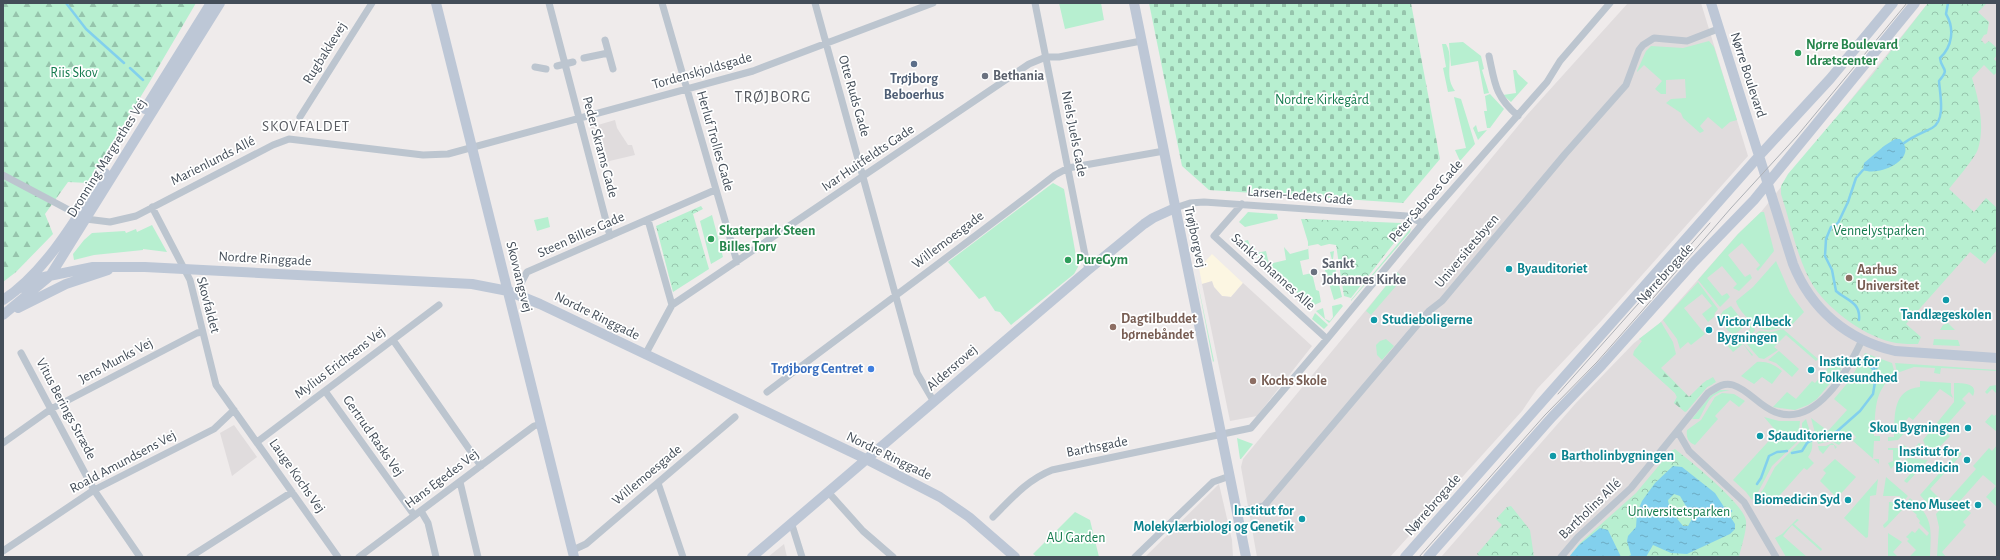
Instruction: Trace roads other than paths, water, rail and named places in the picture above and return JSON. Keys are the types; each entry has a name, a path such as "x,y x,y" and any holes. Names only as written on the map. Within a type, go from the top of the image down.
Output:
{"street":[{"name":"Dronning Margrethes Vej","path":"3,316 50,276 57,261 211,3"},
{"name":"Dronning Margrethes Vej","path":"18,289 83,217 220,3"},
{"name":"Rugbakkevej","path":"300,117 372,3"},
{"name":"Skovvangsvej","path":"436,3 574,553"},
{"name":"Peder Skrams Gade","path":"549,3 610,236"},
{"name":"Herluf Trolles Gade","path":"662,3 737,262"},
{"name":"Otte Ruds Gade","path":"815,3 895,295 918,373 934,402"},
{"name":"Tordenskjoldsgade","path":"473,148 753,71 933,3"},
{"name":"Niels Juels Gade","path":"1035,3 1088,270"},
{"name":"Trøjborgvej","path":"1134,3 1246,557"},
{"name":"Peter Sabroes Gade","path":"1222,435 1251,428 1423,223 1547,82 1560,61 1610,3"},
{"name":"Nørre Boulevard","path":"1711,3 1793,264 1804,287 1818,307 1831,320 1862,340 1895,351 1997,358"},
{"name":"Nørrebrogade","path":"1405,557 1759,156 1830,79 1893,3"},
{"name":"Nørrebrogade","path":"1428,557 1552,417 1602,365 1768,184 1915,3"},
{"name":"Universitetsbyen","path":"1238,512 1264,506 1429,311 1442,301 1565,154 1626,85 1639,50 1654,38 1687,41 1718,29"},
{"path":"605,40 613,69"},
{"name":"Ivar Huitfeldts Gade","path":"645,355 672,305 1030,64 1046,57 1059,57 1141,41"},
{"path":"584,58 608,52"},
{"path":"1489,56 1498,94 1505,105 1518,116"},
{"path":"557,66 573,62"},
{"path":"535,67 546,69"},
{"name":"Marienlunds Allé","path":"83,217 115,221 136,216 273,145 289,139 431,155 444,155 473,148"},
{"name":"Willemoesgade","path":"767,392 1055,175 1068,168 1164,151"},
{"path":"3,175 83,217"},
{"name":"Steen Billes Gade","path":"524,297 521,291 521,281 527,272 715,190"},
{"name":"Larsen-Ledets Gade","path":"1175,208 1198,202 1242,204 1407,216 1423,223"},
{"name":"Sankt Johannes Alle","path":"1242,204 1214,236 1327,339"},
{"name":"Skovfaldet","path":"152,207 190,280 216,385 234,410"},
{"name":"Aldersrovej","path":"752,557 792,525 1088,270 1144,224 1153,218 1175,208"},
{"path":"648,220 672,305"},
{"path":"57,261 61,270 66,272"},
{"name":"Nordre Ringgade","path":"18,289 27,283 50,276 93,267 146,267 472,284 508,292 524,297 868,460 940,497 969,517 1015,557"},
{"name":"Nordre Ringgade","path":"3,316 66,284 116,268"},
{"path":"3,300 18,289"},
{"name":"Mylius Erichsens Vej","path":"257,442 439,305"},
{"name":"Jens Munks Vej","path":"3,443 51,409 197,333 202,332"},
{"path":"393,340 481,466"},
{"name":"Bartholins Allé","path":"1561,557 1578,537 1631,488 1678,432 1708,393 1721,385 1733,385 1746,392 1766,408 1776,412 1786,414 1805,411 1816,405 1842,376 1849,367 1862,340"},
{"name":"Vitus Berings Stræde","path":"21,353 94,490 140,557"},
{"name":"Gertrud Rasks Vej","path":"325,391 414,515"},
{"name":"Lauge Kochs Vej","path":"234,410 338,557"},
{"name":"Roald Amundsens Vej","path":"3,550 94,490 214,429 234,410"},
{"name":"Willemoesgade","path":"574,553 735,416"},
{"name":"Hans Egedes Vej","path":"360,557 534,426 541,424"},
{"path":"1678,432 1688,451 1744,502 1776,557"},
{"name":"Barthsgade","path":"993,517 1019,490 1037,477 1052,470 1222,435"},
{"path":"1136,557 1212,482 1230,476"},
{"path":"460,482 478,557"},
{"path":"658,483 683,557"},
{"path":"190,557 292,492"},
{"path":"829,493 863,531 892,557"},
{"path":"421,510 428,523 436,557"},
{"path":"792,525 802,557"}],"water":[{"path":"1895,139 1900,139 1905,146 1905,153 1902,159 1879,171 1863,170 1864,163"},
{"path":"1874,360 1879,365 1874,370 1869,365"},
{"path":"1673,466 1682,467 1715,493 1735,524 1735,529 1730,534 1687,554 1671,553 1653,545 1646,557 1627,557 1631,555 1627,541 1628,536 1636,527 1637,513 1642,501 1655,483","holes":["1674,494 1680,496 1692,519 1688,526 1683,526 1670,510 1668,500"]},
{"path":"1600,528 1608,530 1621,557 1569,557 1579,545"}],"waterway":[{"path":"66,3 86,29 124,63"},
{"path":"1904,143 1914,136 1932,128 1936,124 1941,113 1939,81 1943,77 1945,71 1940,58 1947,49 1951,38 1951,26 1946,14 1948,3"},
{"path":"130,68 143,80"},
{"path":"1859,320 1858,309 1855,305 1836,291 1832,270 1825,256 1826,239 1831,227 1838,223 1848,202 1856,178 1863,170"},
{"path":"1819,439 1834,434 1860,411 1873,394 1875,382 1873,369"},
{"path":"1792,453 1802,451 1807,443 1812,440"},
{"path":"1757,484 1761,478 1769,456 1777,452 1787,451"}],"tram line":[{"path":"1419,557 1545,415 1597,362 1731,208 1797,136 1907,3"},
{"path":"1558,394 1710,223"}],"place":[{"name":"Nørre Boulevard Idrætscenter","path":"1798,53"},
{"name":"Trøjborg Beboerhus","path":"914,64"},
{"name":"Bethania","path":"985,76"},
{"name":"Skaterpark Steen Billes Torv","path":"711,239"},
{"name":"PureGym","path":"1068,260"},
{"name":"Byauditoriet","path":"1509,269"},
{"name":"Sankt Johannes Kirke","path":"1314,272"},
{"name":"Aarhus Universitet","path":"1849,278"},
{"name":"Tandlægeskolen","path":"1946,300"},
{"name":"Studieboligerne","path":"1374,320"},
{"name":"Dagtilbuddet børnebåndet","path":"1113,327"},
{"name":"Victor Albeck Bygningen","path":"1709,330"},
{"name":"Trøjborg Centret","path":"871,369"},
{"name":"Institut for Folkesundhed","path":"1811,370"},
{"name":"Kochs Skole","path":"1253,381"},
{"name":"Skou Bygningen","path":"1968,428"},
{"name":"Søauditorierne","path":"1760,436"},
{"name":"Bartholinbygningen","path":"1553,456"},
{"name":"Institut for Biomedicin","path":"1967,460"},
{"name":"Biomedicin Syd","path":"1848,500"},
{"name":"Steno Museet","path":"1978,505"},
{"name":"Institut for Molekylærbiologi og Genetik","path":"1302,519"}],"district":[{"name":"TRØJBORG","path":"773,97"},
{"name":"SKOVFALDET","path":"306,126"}],"park label":[{"name":"Riis Skov","path":"74,73"},
{"name":"Nordre Kirkegård","path":"1322,100"},
{"name":"Vennelystparken","path":"1879,231"},
{"name":"Universitetsparken","path":"1679,512"},
{"name":"AU Garden","path":"1076,538"}]}
